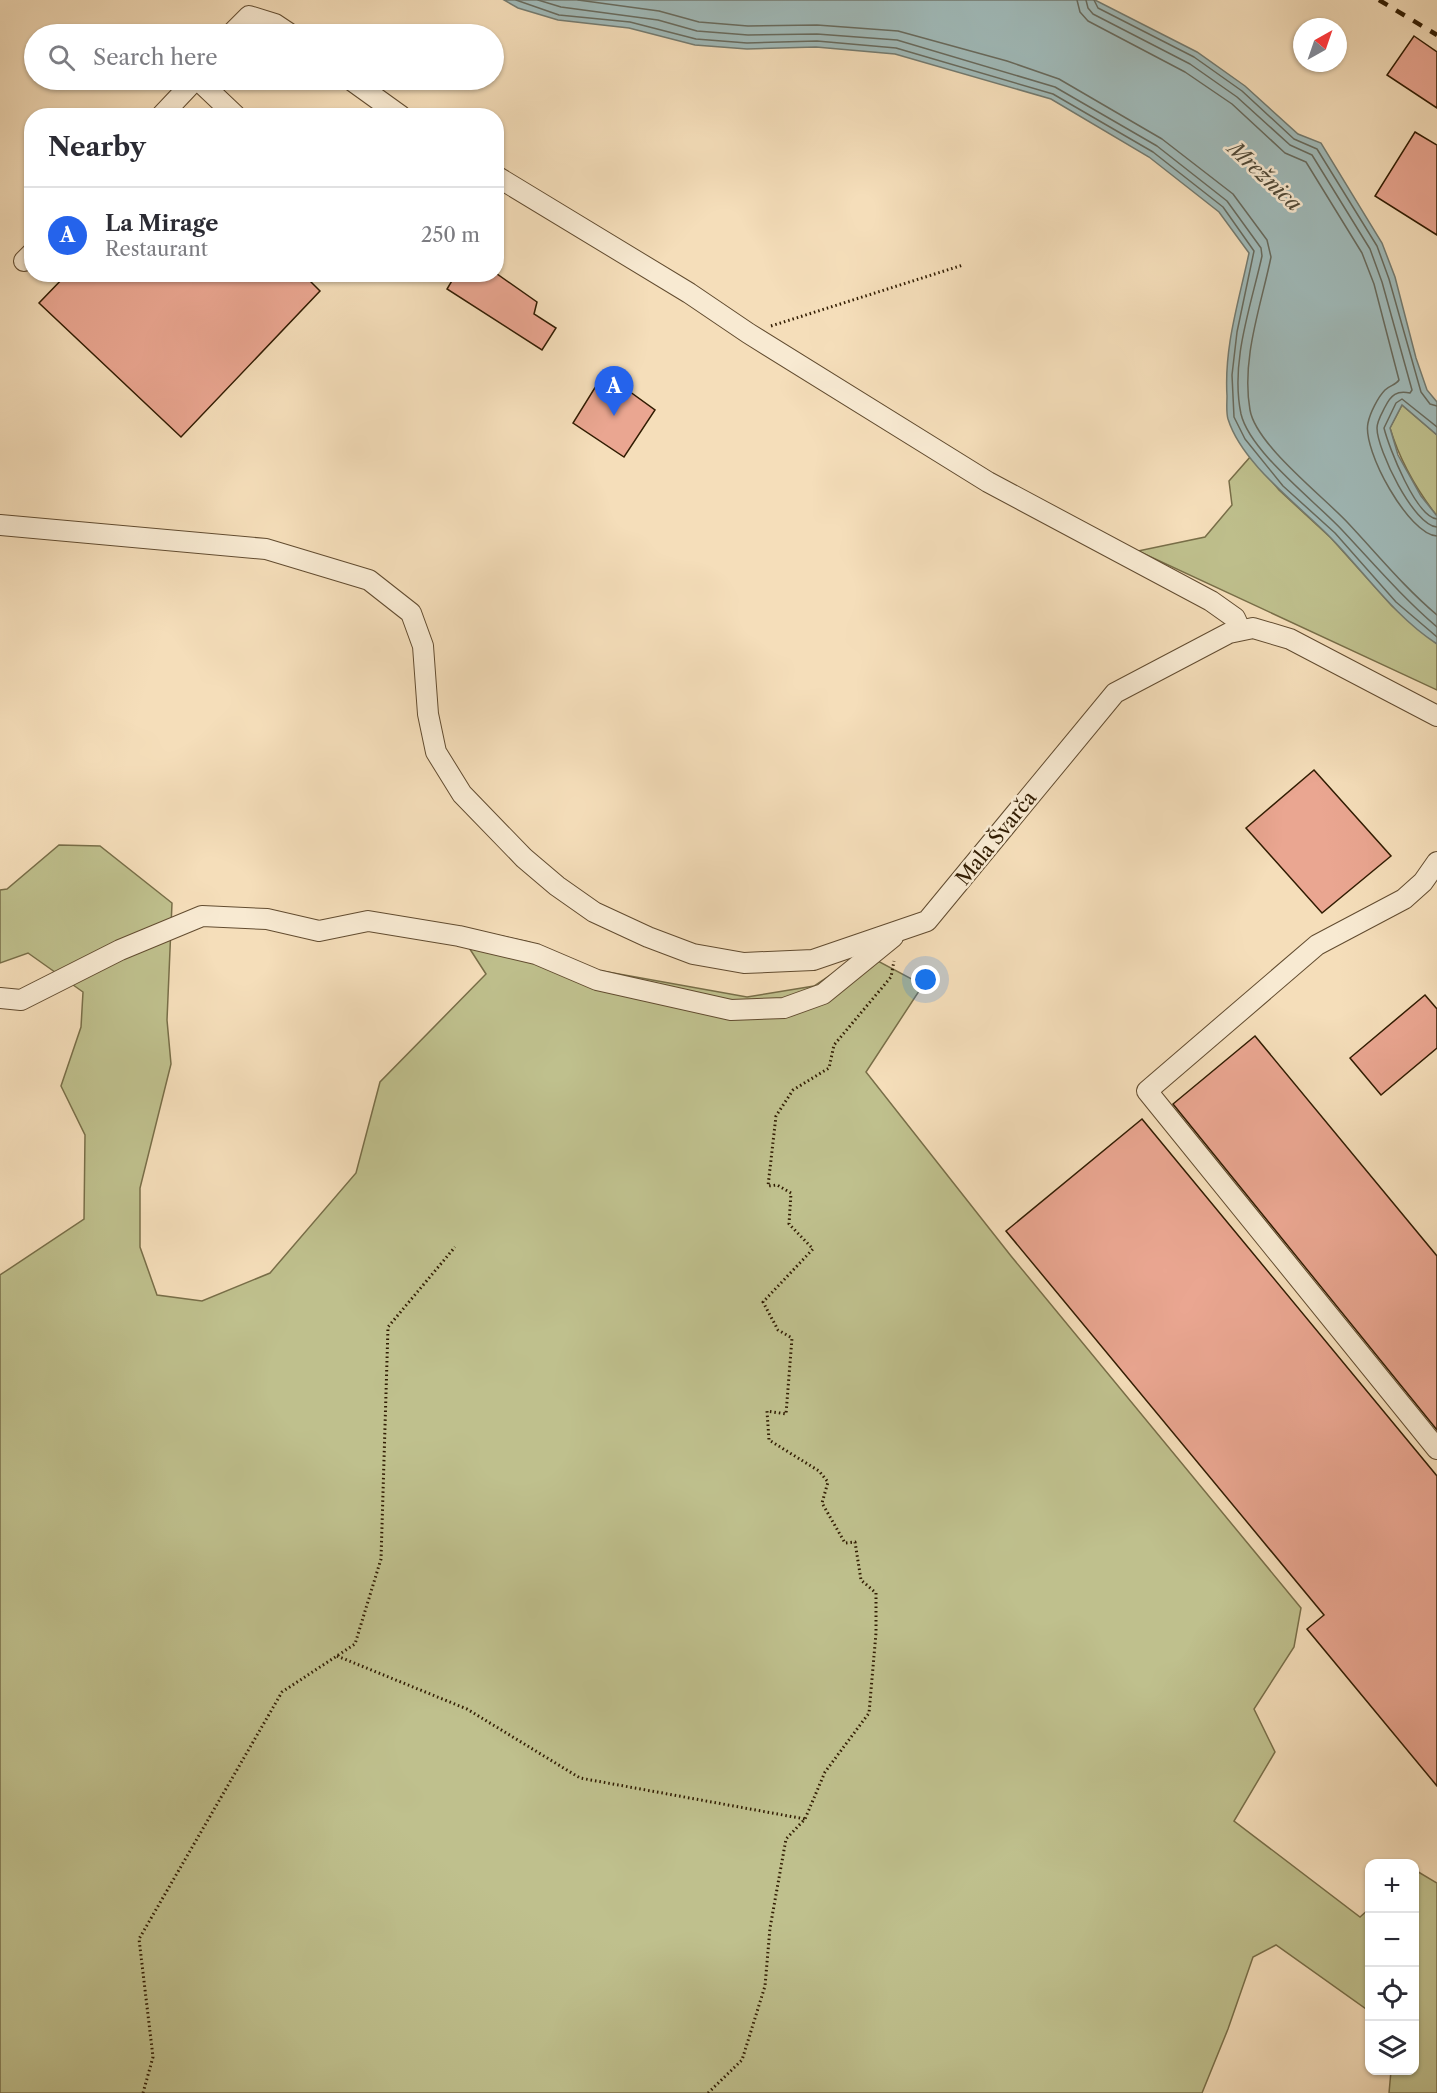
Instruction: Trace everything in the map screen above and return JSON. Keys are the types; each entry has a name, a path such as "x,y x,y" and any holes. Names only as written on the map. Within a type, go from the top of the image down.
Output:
{"street":[{"path":"241,24 249,16 275,24"},
{"path":"169,108 186,90"},
{"path":"207,90 227,108"},
{"path":"365,90 390,108"},
{"path":"504,181 689,293 748,333 988,482 1211,601 1234,618 1240,629 1269,631 1290,639 1437,716"},
{"name":"Mala Švarča","path":"0,525 266,549 369,580 411,613 423,646 428,714 436,752 462,794 524,858 557,886 594,912 648,937 693,954 744,963 813,960 927,921 1115,693 1240,629"},
{"path":"1437,862 1424,882 1404,899 1317,945 1147,1091 1437,1449"},
{"path":"0,998 21,1000 120,950 202,916 267,919 319,931 368,921 459,936 536,954 597,980 731,1010 784,1008 824,994 900,932"}],"path":[{"path":"748,333 963,265"},
{"path":"708,2093 741,2060 765,1986 770,1928 786,1839 805,1819 825,1772 869,1713 876,1633 876,1593 861,1580 855,1542 845,1543 822,1503 828,1482 819,1471 769,1440 767,1411 786,1414 792,1338 778,1330 763,1302 813,1250 789,1224 791,1193 777,1185 768,1186 776,1116 793,1090 830,1068 834,1045 891,977 900,932"},
{"path":"143,2093 153,2057 140,1939 282,1692 355,1644 381,1559 388,1327 455,1247"},
{"path":"337,1656 467,1709 580,1778 805,1819"}],"green space":[{"path":"1402,405 1437,435 1437,516 1409,474 1390,428"},
{"path":"1251,456 1279,490 1331,538 1392,606 1437,644 1437,690 1138,551 1205,537 1232,505 1229,481"},
{"path":"59,845 100,846 172,903 167,1020 171,1064 140,1188 140,1247 157,1295 202,1301 270,1273 356,1173 380,1082 486,974 455,926 529,942 591,969 747,997 814,986 863,953 923,985 866,1072 1011,1256 1301,1608 1294,1647 1254,1709 1275,1752 1234,1821 1360,1917 1365,1913 1365,2008 1276,1945 1253,1957 1228,2029 1202,2093 0,2093 0,1275 84,1219 85,1135 61,1086 81,1027 83,992 28,953 0,963 0,890 7,889"},
{"path":"1419,1872 1437,1883 1437,2093 1389,2093 1391,2075 1419,2075"}],"water":[{"name":"Mrežnica","path":"504,0 1095,0 1197,52 1245,86 1298,134 1321,143 1382,243 1395,277 1416,358 1427,390 1437,402 1437,435 1402,405 1390,428 1398,455 1421,496 1437,516 1437,644 1394,608 1331,538 1258,468 1235,436 1227,413 1228,359 1233,324 1249,253 1219,212 1149,157 1051,99 895,54 816,47 747,49 695,45 629,28 558,20 518,8"}],"building":[{"path":"1414,36 1437,52 1437,108 1387,75"},
{"path":"1415,132 1437,145 1437,235 1375,196"},
{"path":"504,279 537,302 534,314 556,328 542,350 447,289 451,282 504,282"},
{"path":"59,282 311,282 320,291 181,437 39,303"},
{"path":"604,373 655,410 624,457 573,423"},
{"path":"1314,770 1391,856 1322,913 1246,828"},
{"path":"1425,995 1437,1009 1437,1048 1381,1095 1350,1058"},
{"path":"1255,1036 1437,1256 1437,1430 1173,1104"},
{"path":"1142,1119 1437,1476 1437,1786 1307,1629 1324,1615 1006,1231"}],"railway":[{"path":"1379,0 1437,35"}],"place":[{"name":"La Mirage","path":"614,416"}]}
